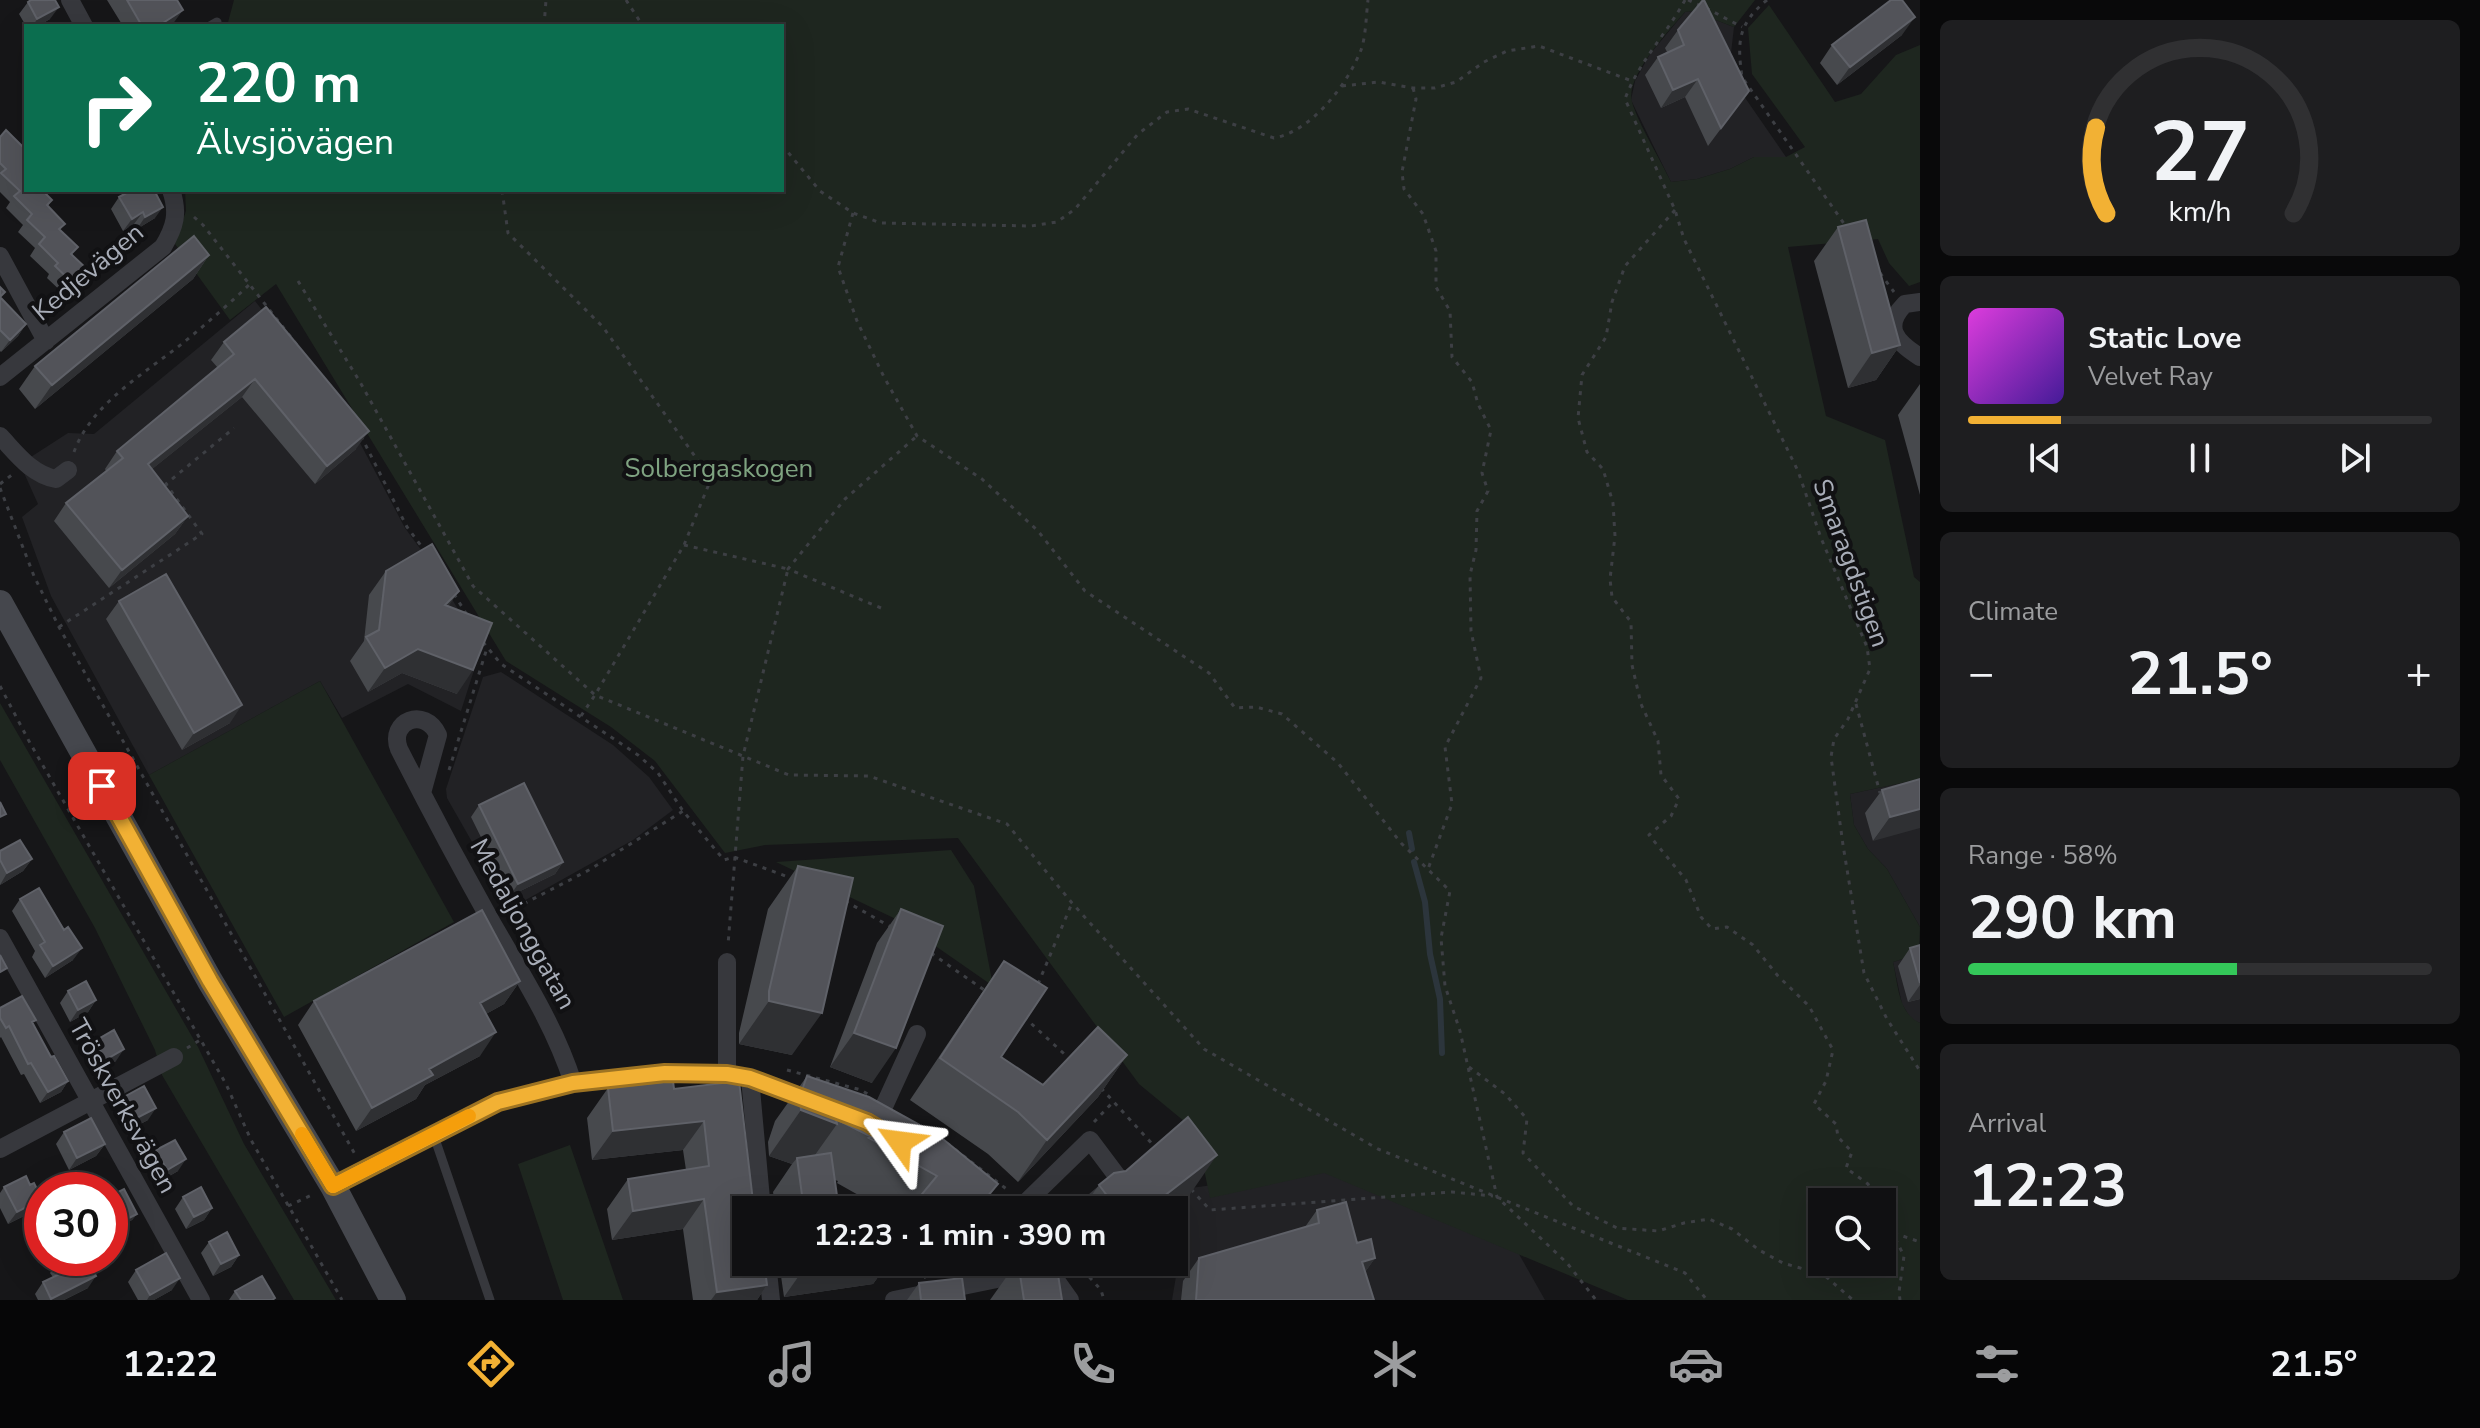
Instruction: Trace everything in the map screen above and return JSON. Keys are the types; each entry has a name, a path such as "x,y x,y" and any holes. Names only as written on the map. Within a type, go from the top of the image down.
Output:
{"main road":[{"path":"0,603 210,981 333,1186 393,1300"}],"street":[{"path":"70,0 83,24"},
{"name":"Kedjevägen","path":"0,377 163,247 176,214 171,192"},
{"path":"0,256 46,341"},
{"path":"1912,304 1893,317 1893,332 1920,357"},
{"path":"0,436 26,465 42,475 56,479 68,470"},
{"name":"Medaljonggatan","path":"422,793 563,1049 573,1083"},
{"name":"Tröskverksvägen","path":"0,938 201,1300"},
{"path":"727,962 727,1074"},
{"path":"333,1186 498,1102 573,1083 665,1073 727,1074 750,1078 845,1113 881,1130 917,1034"},
{"path":"0,1149 174,1057"},
{"path":"750,1078 761,1196"},
{"path":"1032,1196 1090,1140 1120,1180 1101,1196"},
{"path":"950,1173 982,1196"},
{"path":"768,1276 771,1300"},
{"path":"894,1300 1001,1276"},
{"path":"1053,1276 1070,1300"}],"lane":[{"path":"433,1133 490,1300"}],"path":[{"path":"544,24 546,0"},
{"path":"626,0 642,24"},
{"path":"784,147 820,191 853,213 881,223 1031,226 1057,222 1075,209 1138,134 1167,112 1188,109 1274,138 1288,136 1342,86 1362,49 1368,0"},
{"path":"1342,86 1379,82 1435,88 1456,82 1484,62 1507,51 1539,46 1632,81 1687,0 1742,27"},
{"path":"1767,0 1752,12 1742,27 1739,58 1742,77 1851,233"},
{"name":"Smaragdstigen","path":"1632,81 1625,99 1675,210 1684,239 1798,471 1821,538 1867,647 1870,669 1834,739 1831,757 1864,973 1887,1019 1920,1071"},
{"path":"1413,88 1416,99 1402,172 1404,189 1423,214 1436,251 1436,287 1450,311 1452,357 1472,382 1478,404 1491,430 1482,473 1488,491 1477,511 1476,550 1470,575 1471,631 1481,678 1445,747 1452,804 1428,869"},
{"path":"502,192 508,233 603,327 711,479 684,545 581,716"},
{"path":"1675,210 1625,266 1612,302 1606,337 1582,375 1578,418 1587,452 1603,469 1613,503 1612,597 1631,622 1632,665 1641,704 1658,741 1661,775 1679,799 1671,816 1649,835 1686,880 1701,917 1712,929 1727,927 1753,945 1778,976 1809,1006 1833,1050 1826,1081 1814,1104 1836,1124 1838,1137 1852,1152 1846,1168 1870,1188"},
{"path":"853,213 838,267 857,321 917,436 982,479 1038,531 1085,591 1209,673 1235,708 1256,707 1282,714 1338,763 1401,843 1450,891 1441,938 1445,986 1460,1031 1497,1197 1567,1263 1596,1300"},
{"path":"176,214 192,216 203,225 297,345"},
{"path":"1876,268 1912,304"},
{"path":"298,281 360,382 473,586 595,695 789,775 869,776 1007,824 1072,903 1204,1049 1378,1149 1685,1273 1707,1300"},
{"path":"68,470 85,431 105,406 208,323 249,285"},
{"path":"59,627 202,534 166,484 234,428"},
{"path":"358,431 407,527 430,557"},
{"path":"727,962 743,756 788,569 845,499 917,436"},
{"path":"0,488 34,576 59,627 363,1170"},
{"path":"684,545 788,569 881,608"},
{"path":"454,594 471,621"},
{"path":"479,634 501,664 581,716 658,773 683,811 724,860 734,857 804,882"},
{"path":"449,771 487,648"},
{"path":"0,686 226,1084 251,1140 342,1300"},
{"path":"1855,703 1882,801"},
{"path":"491,922 589,870 683,811"},
{"path":"844,900 896,930"},
{"path":"1036,988 1072,903"},
{"path":"922,947 987,992"},
{"path":"1013,1010 1081,1070"},
{"path":"1468,1067 1505,1094 1527,1119 1523,1153 1573,1206 1617,1228 1658,1231 1709,1219 1732,1229 1759,1250 1783,1263 1824,1275 1853,1300"},
{"path":"1092,1080 1114,1100 1162,1155"},
{"path":"288,1206 333,1186"},
{"path":"1190,1188 1210,1210 1452,1192 1497,1197"},
{"path":"1896,1233 1920,1242"},
{"path":"1896,1240 1904,1256 1900,1300"},
{"path":"1088,1276 1101,1290 1104,1300"}],"shaded area":[{"path":"1692,11 1734,27 1731,53 1739,89 1786,157 1754,157 1730,169 1697,179 1671,182 1631,100 1635,81 1650,54 1685,12"},
{"path":"255,301 310,371 360,443 405,528 430,562 481,648 461,711 408,684 342,718 320,681 149,775 51,596 22,517 38,504 20,464 68,433 94,434"},
{"path":"501,672 613,745 649,777 673,810 633,840 513,907 504,890 500,891 447,798 446,789 483,677"},
{"path":"1920,779 1920,927 1887,869 1868,849 1854,825 1850,794"},
{"path":"1920,950 1920,1023 1911,1019 1902,1004 1893,962 1919,954"},
{"path":"1329,1169 1511,1240 1545,1300 1172,1300 1176,1276 1188,1276 1191,1188"}],"green space":[{"name":"Solbergaskogen","path":"234,0 1755,0 1734,27 1692,11 1685,12 1650,54 1635,80 1632,102 1635,111 1671,182 1697,179 1730,169 1754,157 1786,157 1805,147 1752,74 1748,28 1769,5 1835,102 1861,94 1896,55 1920,45 1920,282 1909,286 1889,263 1878,239 1788,247 1826,416 1885,440 1914,577 1920,582 1920,779 1850,794 1854,825 1868,849 1887,869 1920,927 1919,954 1893,962 1903,1005 1920,1023 1920,1300 1628,1300 1324,1173 1210,1198 1196,1131 1139,1084 958,838 765,845 725,853 655,761 611,727 506,661 276,284 230,320 175,244 186,211 185,192 784,192 784,24 228,24"},
{"path":"320,681 454,922 284,1017 149,775"},
{"path":"0,703 198,1047 244,1144 336,1300 294,1300 162,1075 155,1050 95,928 0,760"},
{"path":"951,850 974,886 993,986 898,920 776,862"},
{"path":"570,1145 623,1300 563,1300 518,1164"}],"building":[{"path":"55,0 59,7 37,19 28,2"},
{"path":"127,0 177,0 183,10 164,24 141,24"},
{"path":"1703,0 1749,91 1721,128 1698,79 1673,90 1658,57 1684,45 1678,30"},
{"path":"1891,0 1902,0 1915,17 1850,67 1832,45"},
{"path":"6,130 24,148 24,192 44,192 52,200 47,205 65,224 59,229 78,247 71,254 88,270 74,284 55,266 58,263 39,244 45,237 27,220 32,214 14,196 20,191 1,173 6,169 0,163 0,137"},
{"path":"128,192 155,192 163,207 145,217 143,212 132,219 119,197"},
{"path":"1866,220 1900,345 1872,353 1838,227"},
{"path":"194,236 209,255 52,385 35,366"},
{"path":"0,297 26,324 10,340 0,330"},
{"path":"266,307 369,431 327,466 255,379 148,464 188,516 122,570 66,503 123,458 117,451 234,354 224,342"},
{"path":"432,544 459,591 445,605 492,623 473,670 418,649 385,668 366,637 379,630 386,571"},
{"path":"166,574 242,705 194,733 119,601"},
{"path":"1920,779 1920,809 1890,817 1882,790"},
{"path":"524,783 563,862 518,884 479,805"},
{"path":"0,802 6,814 0,817"},
{"path":"20,840 32,859 7,873 0,860 0,851"},
{"path":"798,866 853,878 822,1013 769,1001"},
{"path":"39,888 64,930 68,927 82,948 53,966 40,945 45,942 20,899"},
{"path":"901,909 943,926 896,1048 854,1033"},
{"path":"482,910 520,981 480,1003 496,1032 429,1069 433,1075 372,1108 314,1001"},
{"path":"1920,945 1920,983 1910,948"},
{"path":"0,955 7,968 0,972"},
{"path":"1004,961 1047,988 1001,1057 1043,1085 1098,1027 1127,1055 1047,1140 1018,1112 940,1058"},
{"path":"86,981 96,1000 78,1010 68,991"},
{"path":"22,996 36,1020 32,1022 68,1081 48,1092 31,1063 28,1064 9,1026 6,1028 0,1018 0,1008"},
{"path":"114,1030 124,1049 105,1060 95,1041"},
{"path":"807,1076 869,1097 938,1135 998,1184 988,1196 920,1196 937,1176 836,1119 837,1124 801,1110 800,1096"},
{"path":"673,1081 674,1089 739,1081 752,1196 732,1196 732,1276 766,1276 767,1285 717,1292 704,1199 633,1211 628,1179 709,1166 704,1121 613,1131 608,1088"},
{"path":"144,1086 156,1108 137,1118 126,1096"},
{"path":"1188,1117 1217,1155 1164,1196 1107,1196 1099,1185 1114,1173 1126,1171"},
{"path":"91,1118 105,1144 77,1158 64,1132"},
{"path":"175,1140 186,1159 167,1170 156,1150"},
{"path":"831,1153 837,1196 802,1196 797,1158"},
{"path":"24,1177 24,1208 17,1212 4,1187"},
{"path":"201,1187 212,1208 194,1217 183,1197"},
{"path":"128,1197 137,1214 128,1218"},
{"path":"1346,1202 1357,1243 1371,1239 1375,1258 1362,1262 1374,1300 1196,1300 1199,1258 1319,1223 1317,1210"},
{"path":"227,1232 239,1255 221,1264 209,1242"},
{"path":"166,1253 180,1278 150,1295 136,1270"},
{"path":"56,1276 96,1276 51,1299 43,1282"},
{"path":"262,1276 275,1298 241,1300 235,1291"},
{"path":"1020,1276 1058,1276 1062,1300 1024,1300"},
{"path":"962,1278 965,1300 921,1300 919,1283"}],"waterway":[{"path":"1409,833 1412,849"},
{"path":"1414,862 1425,902 1430,954 1440,999 1442,1053"}],"slow traffic":[{"path":"302,1134 333,1186 469,1116"}],"route":[{"path":"102,786 210,981 333,1186 498,1102 573,1083 665,1073 727,1074 750,1078 867,1122 900,1142"}]}
